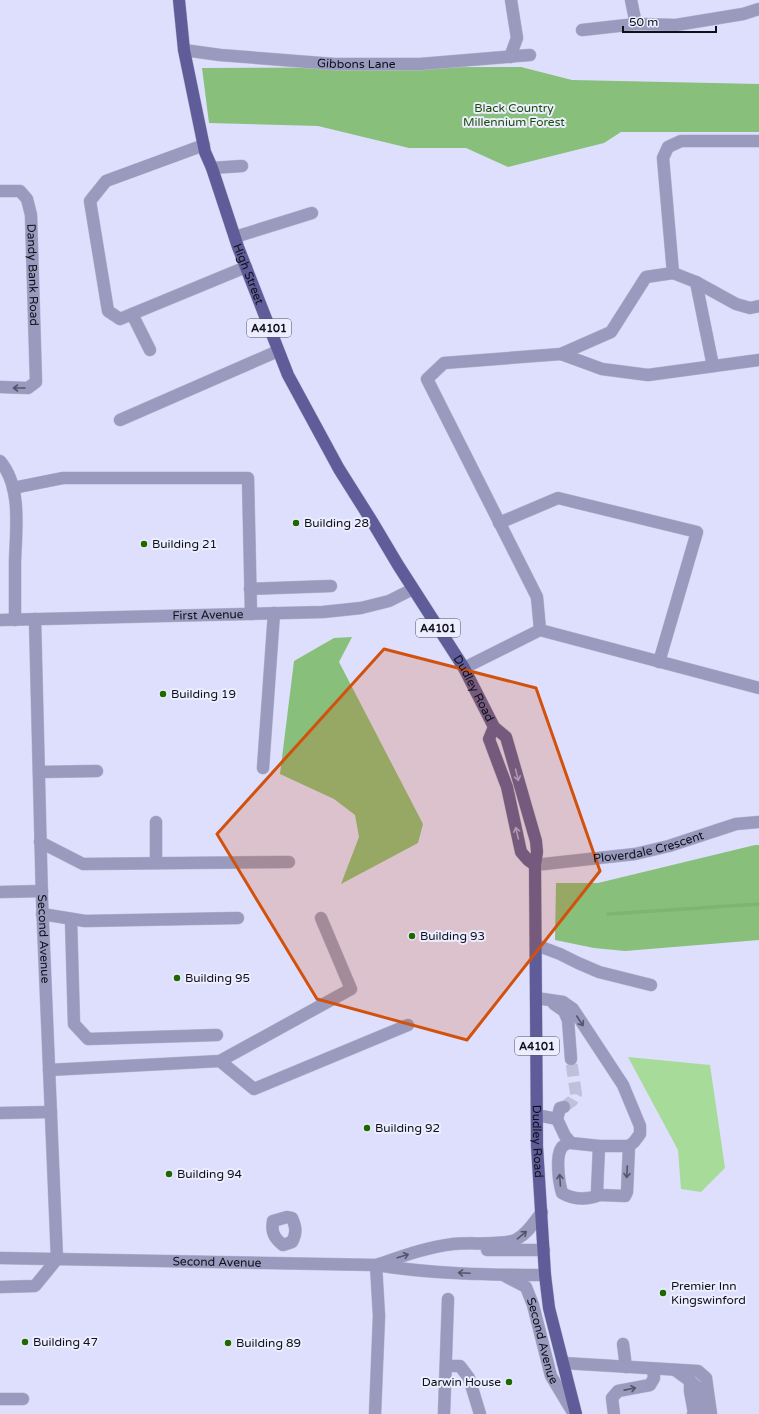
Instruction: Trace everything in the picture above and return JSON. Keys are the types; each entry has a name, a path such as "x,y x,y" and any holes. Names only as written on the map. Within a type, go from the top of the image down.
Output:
{"main road":[{"name":"High Street","path":"178,0 189,78 204,145 235,237 278,351 288,375 339,469 413,589"},
{"name":"Dudley Road","path":"413,589 464,668 494,727 506,737 536,841 537,1146 545,1275 549,1308 575,1414"}],"street":[{"path":"510,57 517,38 511,0"},
{"path":"631,0 636,24"},
{"path":"758,0 759,4"},
{"path":"582,30 636,24 676,26 742,14 759,9"},
{"name":"Gibbons Lane","path":"184,50 220,55 334,64 420,64 530,55"},
{"path":"674,273 662,158 668,147 681,141 759,141"},
{"path":"204,145 106,181 90,201 108,311 120,319 246,267"},
{"path":"212,168 242,166"},
{"name":"Dandy Bank Road","path":"0,191 20,191 27,199 31,215 36,382 28,388 0,388"},
{"path":"235,237 312,213"},
{"path":"540,630 537,597 427,379 444,363 561,354 611,332 646,277 674,273 696,282 736,304 750,308 759,306"},
{"path":"696,282 713,366"},
{"path":"132,314 150,350"},
{"path":"120,420 278,351"},
{"path":"561,354 602,369 648,375 759,360"},
{"path":"0,460 7,469 13,488 16,524 15,620"},
{"path":"13,488 63,478 248,478 251,614"},
{"path":"499,523 558,498 697,532 659,662"},
{"path":"250,589 331,586"},
{"name":"First Avenue","path":"0,620 323,612 361,608 389,601 413,589"},
{"path":"263,768 274,613"},
{"name":"Second Avenue","path":"35,619 42,914 57,1259"},
{"path":"464,668 540,630 759,688"},
{"path":"39,772 97,771"},
{"path":"156,822 156,863"},
{"name":"Ploverdale Crescent","path":"535,865 635,854 669,846 736,824 759,822"},
{"path":"40,842 83,864 289,862"},
{"path":"0,892 42,891"},
{"path":"42,914 85,921 238,918"},
{"path":"49,1070 220,1061 352,989 321,918"},
{"path":"71,919 74,1024 88,1040 217,1035"},
{"path":"536,945 600,972 651,985"},
{"path":"536,998 563,1002 573,1009 623,1085 640,1126 640,1134 629,1146 599,1146 572,1143 565,1136 557,1119 560,1108 564,1107"},
{"path":"554,1001 554,1005 564,1011 568,1020 571,1059"},
{"path":"220,1061 254,1089 408,1025"},
{"path":"0,1113 51,1112"},
{"path":"537,1116 557,1119"},
{"path":"570,1142 562,1148 559,1156 559,1185 562,1193 569,1197 590,1199 600,1195 625,1196 627,1192 629,1146"},
{"path":"599,1146 596,1186 597,1192 600,1195"},
{"name":"Second Avenue","path":"376,1265 430,1249 454,1244 494,1243 516,1240 525,1234 542,1212"},
{"path":"283,1245 283,1264"},
{"name":"Second Avenue","path":"430,1249 544,1250"},
{"name":"Second Avenue","path":"0,1258 376,1265 409,1270 503,1275 545,1275"},
{"path":"0,1287 35,1286 57,1259"},
{"path":"375,1414 379,1316 376,1265"},
{"name":"Second Avenue","path":"503,1275 526,1288 533,1305 551,1376 575,1414"},
{"path":"444,1414 448,1299"},
{"path":"623,1344 626,1367"},
{"path":"563,1363 698,1372 706,1378 711,1414"},
{"path":"446,1366 460,1366 469,1378 480,1414"},
{"path":"614,1414 612,1398 618,1391 650,1385 654,1378 653,1369"},
{"path":"675,1370 700,1390 700,1412 696,1414"},
{"path":"690,1381 693,1414"},
{"path":"0,1398 23,1399"}],"highlighted area":[{"path":"384,649 536,688 600,871 467,1040 317,999 217,834"}],"green space":[{"name":"Black Country Millennium Forest","path":"521,67 572,80 759,84 759,132 621,132 604,143 508,167 466,148 409,148 318,126 209,123 202,68"},
{"path":"352,637 339,662 423,824 418,843 341,884 359,837 355,815 334,799 280,774 294,661 334,638"},
{"path":"759,845 759,940 625,951 594,948 555,940 556,883 598,883"},
{"path":"628,1057 710,1065 725,1168 701,1192 681,1189 678,1150"}],"waterway":[{"path":"608,914 759,904"}],"tunnel":[{"path":"564,1107 572,1101 576,1094 571,1059"}],"place":[{"name":"Building 28","path":"296,523"},
{"name":"Building 21","path":"144,544"},
{"name":"Building 19","path":"163,694"},
{"name":"Building 93","path":"412,936"},
{"name":"Building 95","path":"177,978"},
{"name":"Building 92","path":"367,1128"},
{"name":"Building 94","path":"169,1174"},
{"name":"Premier Inn Kingswinford","path":"663,1293"},
{"name":"Building 47","path":"25,1342"},
{"name":"Building 89","path":"228,1343"},
{"name":"Darwin House","path":"509,1382"}]}
